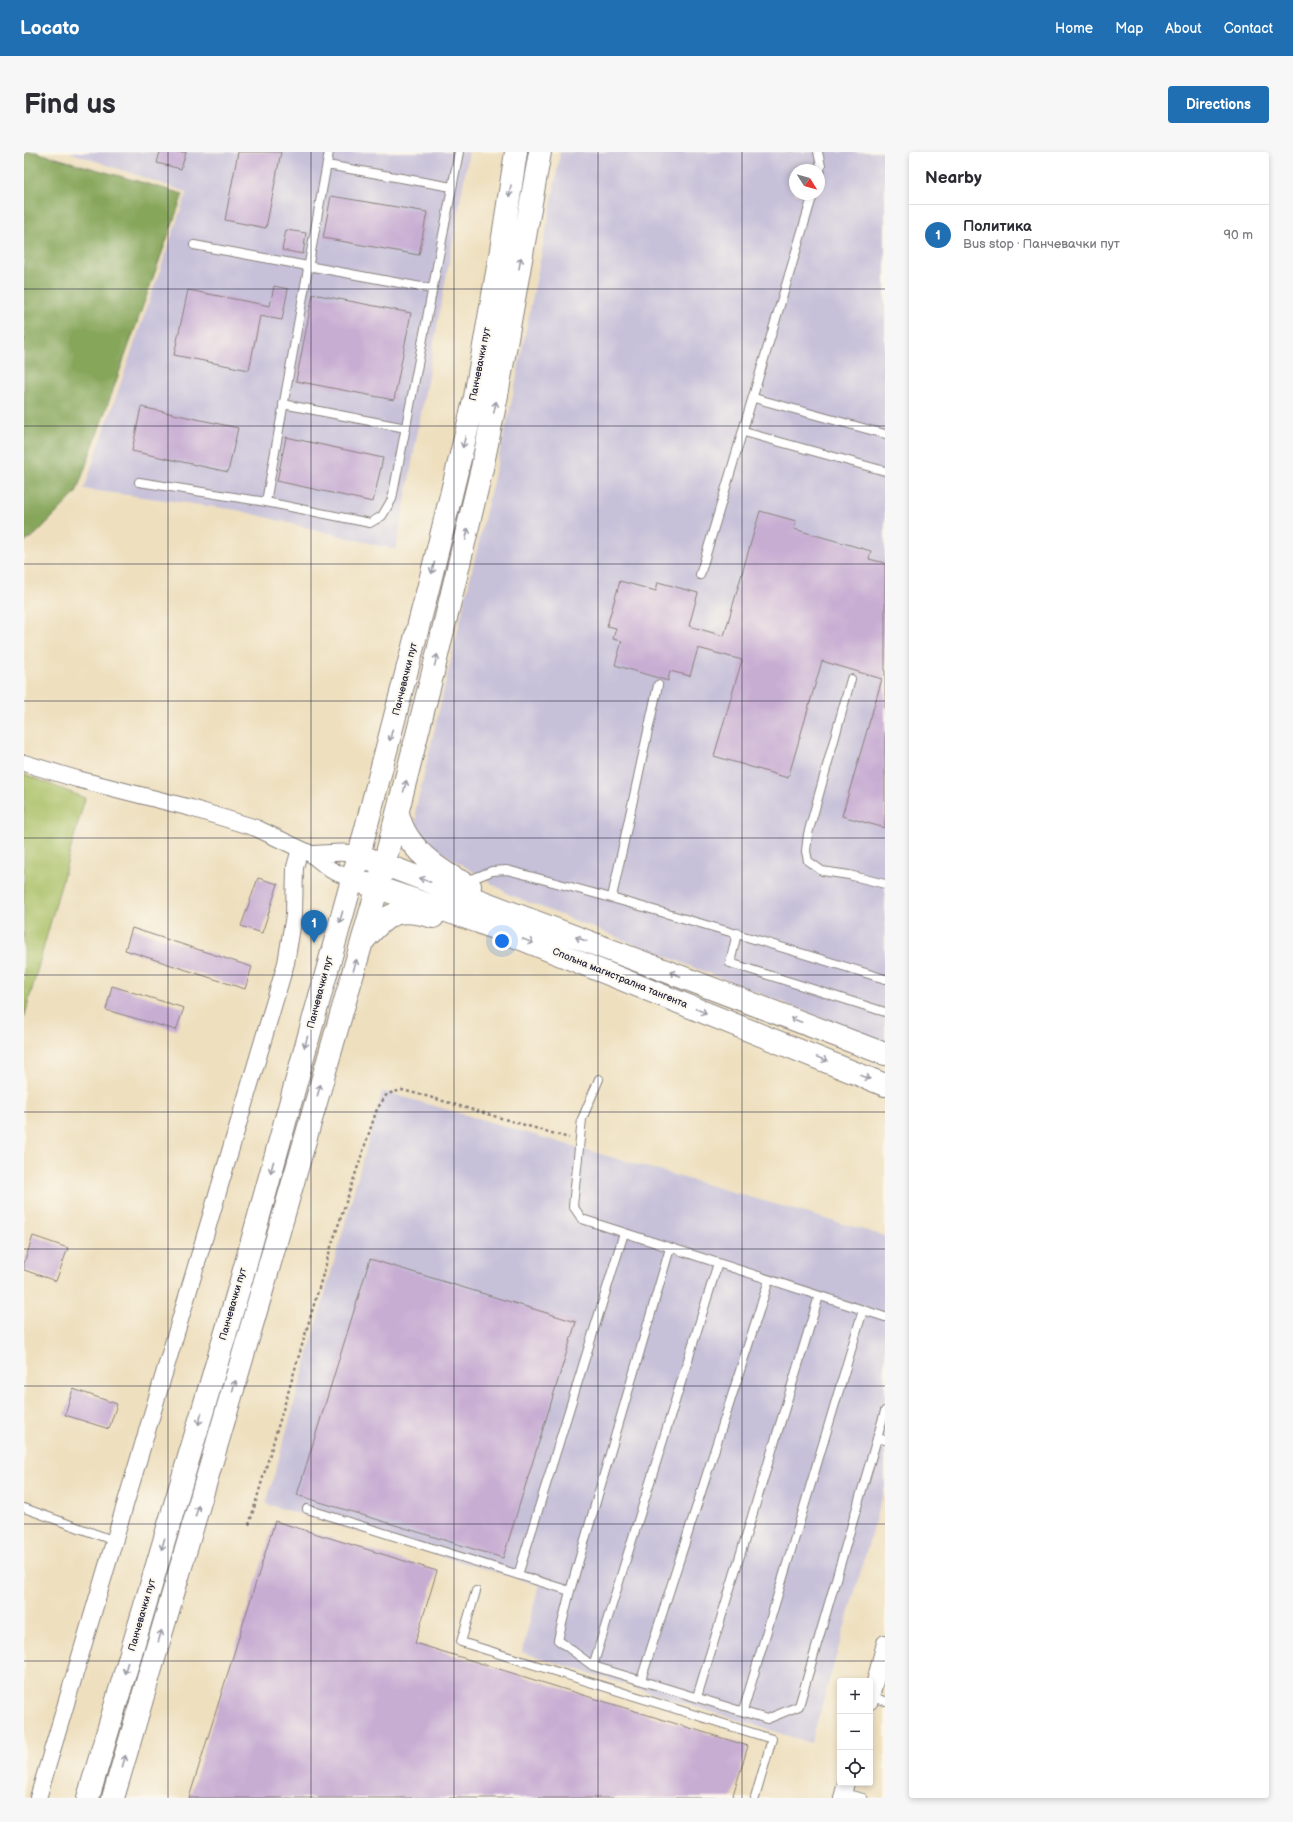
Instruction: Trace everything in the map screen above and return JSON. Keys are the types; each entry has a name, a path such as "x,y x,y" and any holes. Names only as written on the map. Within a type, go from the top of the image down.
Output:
{"main road":[{"name":"Панчевачки пут","path":"88,1798 238,1288 351,879 359,855 428,589 475,397 501,250 516,152"},
{"path":"113,1798 261,1294 398,813 482,468 497,395 540,152"},
{"path":"398,813 404,832 416,848 440,868 462,882 498,900 514,914"},
{"path":"359,855 885,1054"},
{"name":"Спољна магистрална тангента","path":"351,879 479,922 885,1085"},
{"path":"361,944 382,920 401,912 415,912 443,920 479,922"}],"street":[{"path":"24,763 77,779 191,808 256,828 306,851 331,870 351,879"},
{"path":"306,851 324,854 345,852 359,855"},
{"path":"38,1798 286,963 294,915 294,879 306,851"},
{"path":"875,1700 885,1643"}],"lane":[{"path":"266,502 329,152"},
{"path":"139,482 266,502 370,522 382,516 392,499 459,152"},
{"path":"818,152 821,164"},
{"path":"327,165 452,187"},
{"path":"700,575 744,432 811,200"},
{"path":"194,245 432,288"},
{"path":"754,398 885,434"},
{"path":"283,404 406,428"},
{"path":"744,432 885,471"},
{"path":"851,679 808,834 806,851 808,861 822,870 885,884"},
{"path":"612,897 658,685"},
{"path":"462,882 492,871 507,870 612,897 737,933 885,979"},
{"path":"737,933 730,963 885,1012"},
{"path":"599,1079 582,1119 579,1141 573,1206 582,1220 885,1317"},
{"path":"518,1575 624,1233"},
{"path":"670,1248 570,1591 558,1640 593,1666 767,1719 799,1706 881,1439 885,1411"},
{"path":"593,1666 718,1263"},
{"path":"641,1680 769,1280"},
{"path":"697,1697 819,1296"},
{"path":"743,1712 863,1310"},
{"path":"24,1508 115,1541"},
{"path":"307,1509 570,1591"},
{"path":"476,1591 461,1642 772,1739 755,1798"},
{"path":"844,1791 863,1798"}],"path":[{"path":"249,1525 331,1247 377,1109 387,1094 402,1090 579,1141"}],"shaded area":[{"path":"69,152 469,152 396,550 237,510 84,489 187,192"},
{"path":"560,152 885,152 885,1043 510,895 429,844 416,830 416,808 511,405 552,201"},
{"path":"382,1091 885,1236 885,1487 811,1743 522,1652 539,1585 266,1504"}],"green space":[{"path":"24,152 35,152 183,194 76,493 36,534 24,542"},
{"path":"24,774 85,798 24,1018"}],"building":[{"path":"160,152 186,152 181,169 157,163"},
{"path":"238,152 281,152 266,228 225,220"},
{"path":"331,196 427,212 419,255 323,238"},
{"path":"286,230 306,233 303,254 282,250"},
{"path":"274,286 288,289 282,320 260,316 249,370 174,355 188,290 270,306"},
{"path":"313,294 411,313 394,400 296,381"},
{"path":"141,407 238,428 228,472 132,451"},
{"path":"286,437 383,458 373,502 277,481"},
{"path":"760,511 796,521 794,529 871,551 869,559 885,563 885,828 842,816 882,679 822,661 788,778 714,756 742,660 698,648 690,676 670,671 668,681 615,665 622,641 613,639 616,628 607,626 620,581 656,591 658,582 698,593 689,626 724,636"},
{"path":"258,878 278,884 262,933 241,926"},
{"path":"132,928 252,967 245,989 125,950"},
{"path":"112,986 184,1008 176,1030 106,1010"},
{"path":"33,1236 68,1248 56,1281 24,1270 24,1263"},
{"path":"370,1259 576,1322 503,1558 297,1495"},
{"path":"73,1389 117,1404 109,1429 65,1415"},
{"path":"275,1521 437,1571 415,1643 748,1746 732,1798 189,1798"}],"place":[{"name":"Политика","path":"314,943"}]}
